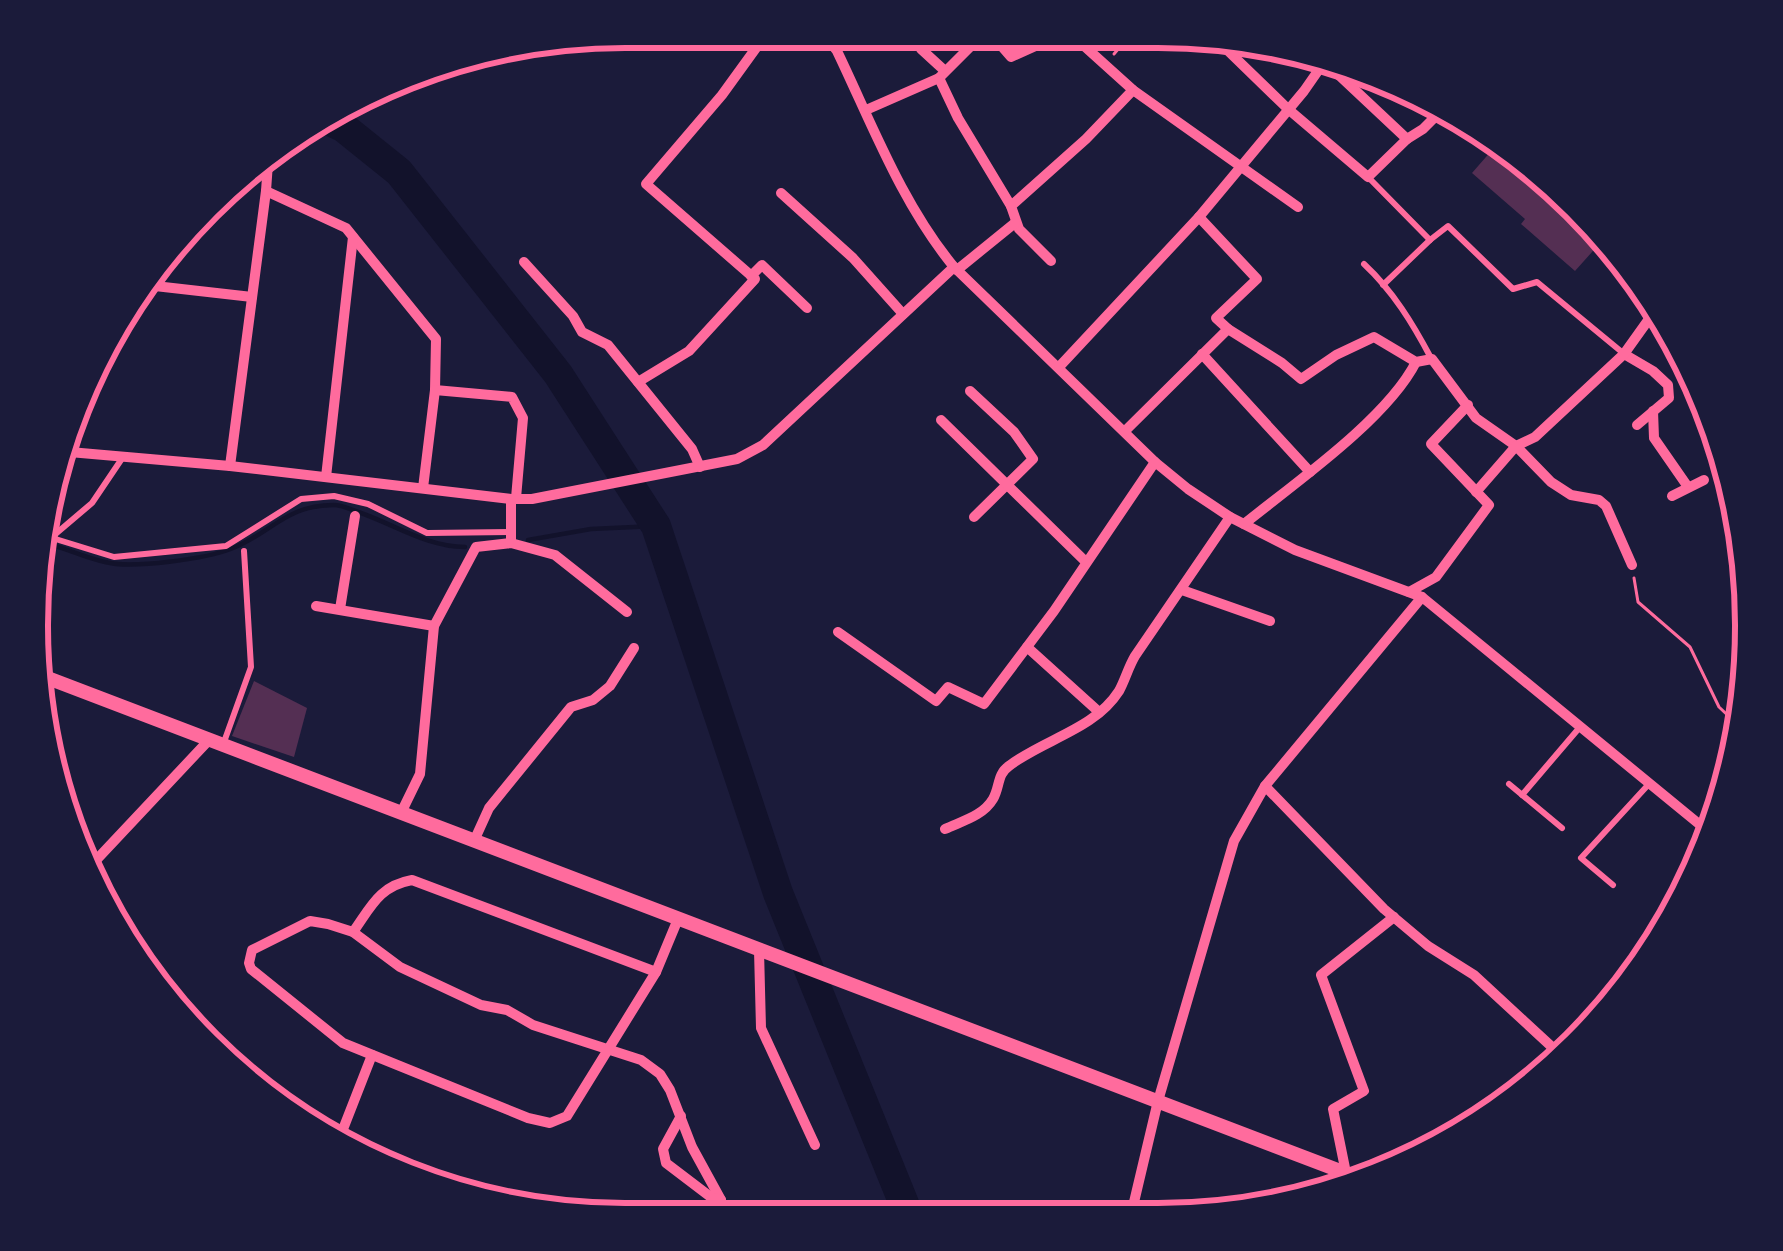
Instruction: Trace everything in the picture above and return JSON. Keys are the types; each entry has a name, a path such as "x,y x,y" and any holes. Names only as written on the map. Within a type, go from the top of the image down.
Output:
{"street":[{"path":"638,382 689,351 754,279 646,184 756,48"},
{"path":"835,48 911,204 956,268 1155,462 1230,517 1295,550 1415,595 1699,824"},
{"path":"920,48 942,75 958,118 1010,206 1015,223 1051,261"},
{"path":"866,110 942,75 972,48"},
{"path":"1002,48 1011,57 1031,48"},
{"path":"1086,48 1133,90 1298,207"},
{"path":"1230,53 1368,177 1433,119"},
{"path":"1059,367 1199,217 1317,71"},
{"path":"1347,80 1406,139"},
{"path":"1010,206 1133,90"},
{"path":"230,466 267,173"},
{"path":"266,191 346,228 436,339 423,488"},
{"path":"781,193 853,259 903,314"},
{"path":"1199,217 1257,279 1216,318 1228,329 1301,379 1374,337 1416,362 1432,359 1477,418 1516,446 1551,482 1571,496 1599,500 1606,506 1631,565"},
{"path":"75,453 532,499 737,459 764,446 903,314 1015,223"},
{"path":"326,477 353,237"},
{"path":"524,262 582,332 608,345 692,449 700,466"},
{"path":"751,276 762,265 807,308"},
{"path":"158,286 252,297"},
{"path":"1476,492 1516,446 1535,436 1624,354 1648,321"},
{"path":"1125,431 1228,329"},
{"path":"1202,354 1310,472"},
{"path":"1624,354 1653,370 1668,385 1669,398 1637,425"},
{"path":"1244,524 1392,397 1416,362"},
{"path":"435,390 512,398 523,418 511,538"},
{"path":"970,391 1014,432 1033,460 974,517"},
{"path":"1134,1203 1158,1101 1234,841 1265,786 1489,505 1431,444 1468,405"},
{"path":"1653,411 1654,438 1688,488"},
{"path":"941,420 1086,562"},
{"path":"838,632 935,701 947,687 984,704 1155,462"},
{"path":"1672,496 1704,480"},
{"path":"340,610 355,516"},
{"path":"945,829 980,814 992,803 1004,768 1081,728 1099,712 1120,689 1126,670 1230,517"},
{"path":"401,813 420,774 434,626 476,547 511,538 555,555 627,612"},
{"path":"1182,590 1270,621"},
{"path":"316,606 434,626"},
{"path":"1027,647 1099,712"},
{"path":"473,841 489,808 571,707 593,700 610,686 634,648"},
{"path":"51,679 1341,1173"},
{"path":"98,859 216,743"},
{"path":"1265,786 1394,916 1428,946 1474,975 1552,1047"},
{"path":"353,932 382,891 412,880 656,972"},
{"path":"1351,1169 1333,1109 1364,1091 1321,975 1394,916"},
{"path":"678,919 656,972 610,1050 567,1116 550,1123 343,1043 249,963 252,950 310,921 353,932 400,967 481,1005 507,1010 533,1024 610,1050 640,1060 660,1074 670,1090 692,1147 721,1199 712,1198 666,1163 663,1149 680,1116"},
{"path":"763,951 761,1028 814,1145"},
{"path":"340,1128 372,1055"}],"lane":[{"path":"1368,177 1430,240"},
{"path":"1383,285 1448,226 1513,289 1538,282 1624,354"},
{"path":"1364,264 1412,321 1432,359"},
{"path":"56,533 92,503 122,458"},
{"path":"55,537 114,557 226,546 302,499 334,496 368,504 427,532 511,538"},
{"path":"216,743 251,667 244,550"},
{"path":"1522,795 1580,727"},
{"path":"1613,885 1581,857 1649,783"},
{"path":"1509,784 1562,828"}],"path":[{"path":"1105,65 1120,48"},
{"path":"1631,565 1638,602 1690,647 1728,715"}],"building":[{"path":"1489,153 1538,191 1595,249 1575,271 1472,173"},
{"path":"254,681 307,708 294,757 232,736"}],"waterway":[{"path":"338,125 399,172 558,374 656,526 778,893 904,1203"},
{"path":"54,546 105,562 169,562 233,548 291,515 334,505 425,539 465,547"},
{"path":"528,540 591,529 656,526"}]}
